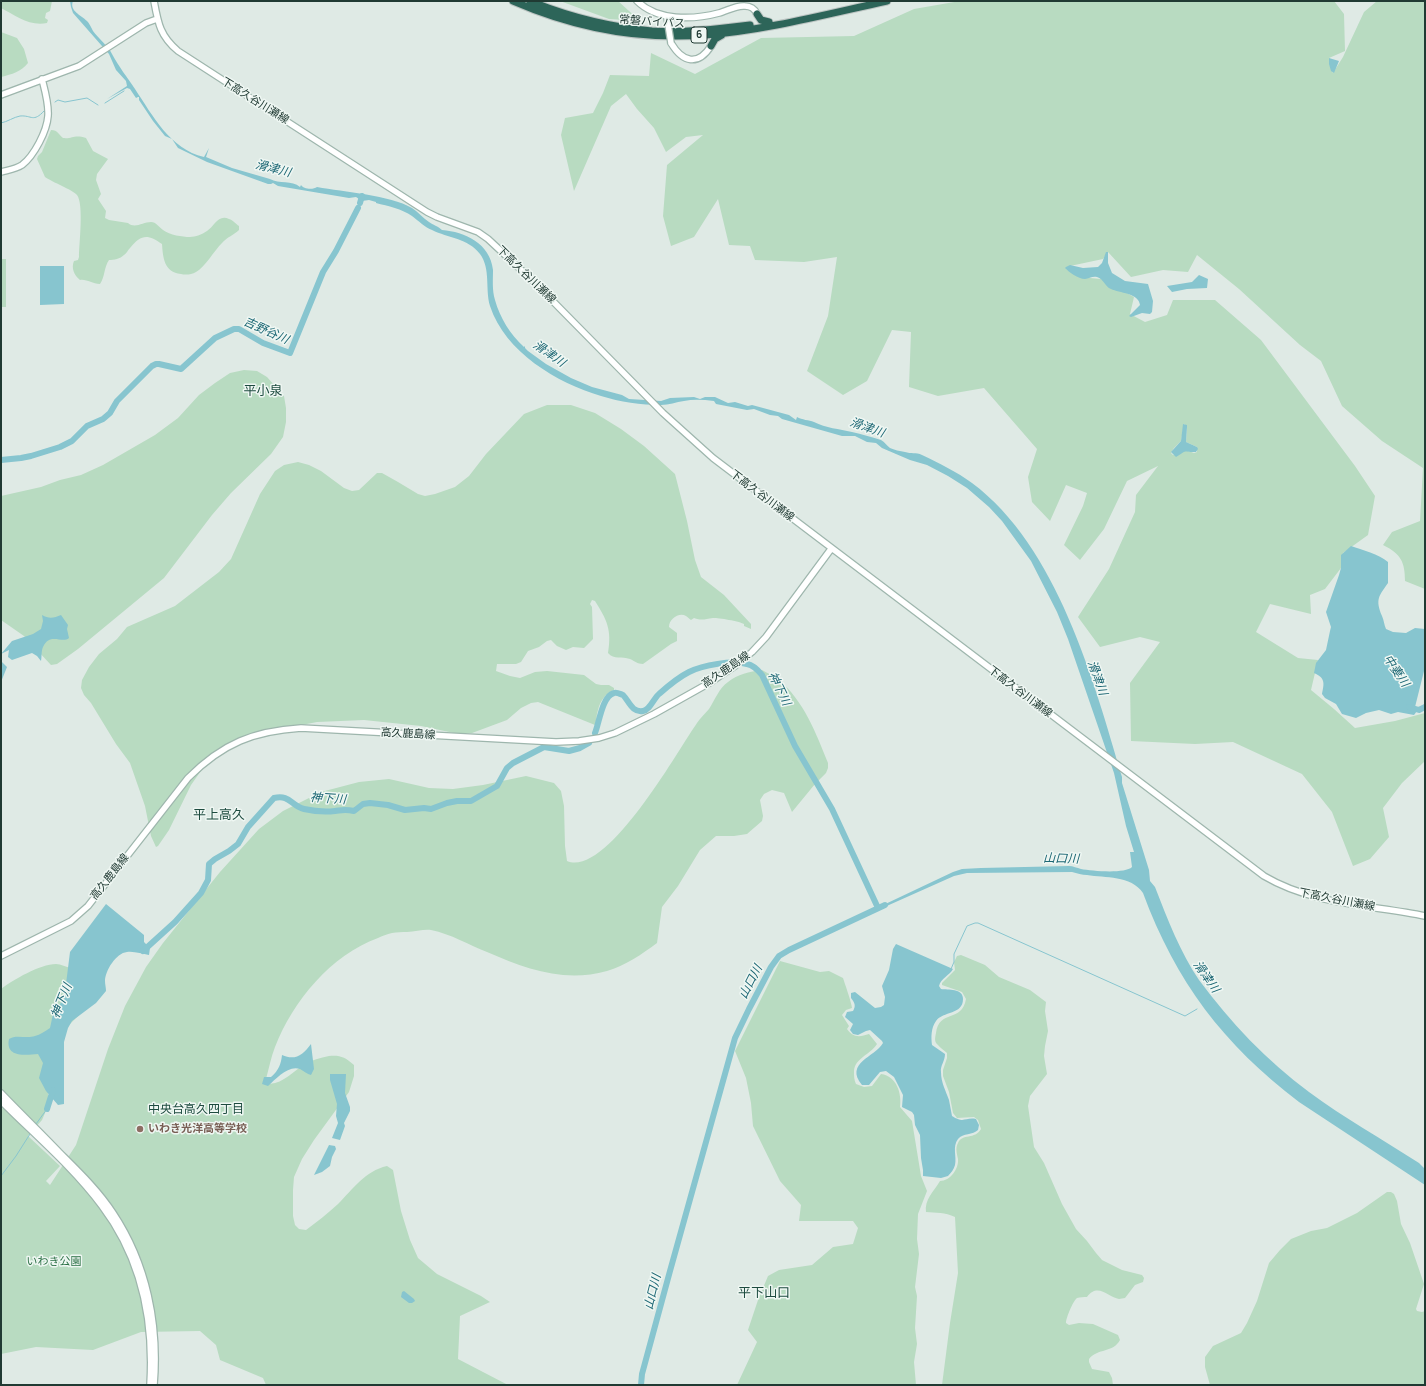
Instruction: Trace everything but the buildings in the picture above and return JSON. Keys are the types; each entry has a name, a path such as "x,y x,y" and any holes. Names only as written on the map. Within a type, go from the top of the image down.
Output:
{"highway":[{"name":"常磐バイパス","path":"513,1 552,16 579,24 650,35 704,35 725,33 769,26 887,1"},
{"name":"常磐バイパス","path":"530,1 555,11 581,18 616,26 653,31 703,30 748,25 769,22 867,1"},
{"path":"748,25 757,18 757,14"},
{"path":"757,14 761,20 769,22"},
{"path":"711,46 715,39 725,33"},
{"path":"704,35 709,38 711,46"}],"main road":[{"name":"下高久谷川瀬線","path":"154,1 161,31 171,46 184,56 427,212 478,232 488,238 663,413 713,458 1258,872 1283,887 1318,898 1425,916"},
{"path":"637,1 652,11 665,17 698,18 746,6 756,11 757,14"},
{"path":"665,17 671,43 676,51 684,57 691,60 697,58 706,54 711,46"},
{"path":"1,95 79,66 146,23 157,18"},
{"path":"1,172 14,169 25,162 44,135 47,125 48,108 42,79"},
{"name":"高久鹿島線","path":"1,956 71,921 78,915 88,906 188,778 204,762 245,739 273,731 301,728 556,742 599,738 632,725 711,682 744,660 766,637 831,549"},
{"path":"1,1093 88,1181 114,1214 129,1240 148,1291 153,1318 156,1344 154,1385"},
{"path":"1,1101 88,1188 111,1218 122,1238 133,1263 146,1305 150,1334 150,1385"}],"green space":[{"path":"1,1 52,1 50,11 46,13 45,18 48,20 47,23 41,24 23,20 1,8"},
{"path":"560,1 618,1 640,21 609,19"},
{"path":"960,1 1334,1 1344,14 1345,51 1329,58 1333,73 1343,57 1364,12 1377,1 1425,1 1425,589 1405,581 1401,559 1389,548 1383,545 1392,532 1420,521 1423,468 1382,441 1342,406 1321,361 1300,345 1239,289 1197,255 1188,272 1163,270 1131,277 1108,252 1103,259 1070,266 1079,277 1101,279 1134,297 1130,314 1145,322 1167,315 1173,300 1215,300 1261,340 1355,466 1375,496 1368,535 1343,553 1341,568 1325,589 1310,595 1311,614 1270,604 1256,632 1298,658 1318,660 1311,690 1355,728 1395,721 1425,713 1425,761 1402,783 1383,808 1389,837 1370,859 1353,866 1332,812 1302,774 1233,742 1195,744 1131,741 1130,683 1160,642 1140,637 1100,647 1078,617 1109,569 1135,512 1136,495 1158,466 1127,481 1104,529 1080,560 1064,545 1083,506 1087,493 1066,485 1050,521 1032,502 1028,477 1037,449 984,388 938,396 909,387 911,332 892,330 867,381 843,395 807,371 828,316 837,257 804,262 755,260 750,246 729,245 718,199 694,237 671,246 663,216 667,165 703,135 686,137 666,152 654,128 626,94 611,106 574,191 561,135 565,118 593,113 610,75 649,76 651,53 695,74 761,38 854,36 914,9","holes":["1184,424 1187,427 1186,442 1197,447 1197,452 1194,453 1186,450 1173,455 1171,453 1181,441"]},
{"path":"1,32 17,38 24,49 28,63 19,71 1,77"},
{"path":"51,130 57,132 63,138 79,136 86,138 93,151 108,159 97,174 96,180 101,194 98,199 106,211 105,218 131,225 153,222 166,232 183,237 197,236 210,229 222,218 233,221 239,226 239,230 224,241 203,266 192,274 175,273 171,270 164,259 162,244 153,238 145,237 134,243 126,254 117,259 109,260 100,284 80,280 76,276 73,269 74,261 78,260 79,257 81,215 79,200 75,193 45,177 37,159 42,152"},
{"path":"1,259 6,259 6,307 1,307"},
{"path":"244,370 257,371 267,377 284,396 286,422 283,437 271,454 231,493 212,515 164,578 78,649 57,664 51,665 24,636 1,620 1,496 41,487 60,480 81,475 103,465 155,435 178,418 199,395 215,383 230,373"},
{"path":"547,405 571,405 595,413 621,429 644,446 675,474 695,560 701,577 724,595 751,624 751,629 744,626 744,624 729,620 713,618 701,620 694,618 691,620 687,616 680,615 675,617 669,624 669,627 677,633 677,641 641,664 627,658 615,657 608,653 608,626 595,601 592,600 590,604 592,607 593,639 584,648 573,647 566,650 557,646 551,640 547,641 539,647 528,651 521,662 516,664 497,664 496,671 520,678 535,672 547,671 584,675 596,684 609,685 614,688 614,690 608,693 602,701 597,712 595,725 538,702 531,703 521,708 507,720 472,733 454,733 421,726 364,720 317,722 276,730 249,739 216,756 203,768 191,785 169,830 156,847 151,836 145,806 130,763 116,744 81,688 82,680 89,667 99,654 117,639 127,627 175,606 219,572 231,559 260,494 275,471 284,465 298,462 309,465 321,471 344,488 352,491 359,490 377,473 382,473 418,494 425,496 435,494 455,487 469,476 486,454 524,414"},
{"name":"いわき公園","path":"762,670 778,679 802,707 819,740 828,763 828,768 826,773 792,812 784,793 772,790 764,794 760,800 763,816 762,821 747,834 716,836 700,850 678,886 662,907 657,943 633,959 614,969 591,974 560,975 531,969 516,964 453,937 431,930 388,934 361,946 345,956 316,982 292,1013 274,1051 266,1079 266,1083 271,1084 281,1081 300,1067 316,1059 329,1056 342,1057 354,1065 354,1076 349,1092 314,1140 302,1159 294,1177 293,1216 295,1225 299,1229 306,1230 338,1204 366,1176 379,1168 387,1166 393,1170 401,1211 410,1240 418,1258 437,1274 490,1302 460,1316 458,1359 508,1385 266,1385 263,1378 220,1360 216,1345 200,1331 141,1332 93,1350 36,1347 1,1354 1,1110 8,1102 7,1096 1,1089 1,989 19,977 42,967 60,964 71,968 81,1013 60,1034 48,1091 48,1106 42,1120 28,1136 60,1166 46,1181 50,1185 76,1145 108,1049 125,1006 146,967 163,943 220,872 259,829 283,811 321,792 359,782 389,779 429,788 453,789 483,785 526,776 554,783 561,791 564,806 567,861 583,861 602,850 621,832 658,783 698,721 709,709 725,685 740,675"},
{"path":"961,955 985,965 999,977 1030,990 1046,1002 1045,1011 1048,1031 1044,1056 1047,1074 1030,1096 1028,1106 1034,1147 1044,1163 1062,1204 1076,1229 1096,1253 1102,1260 1122,1270 1142,1275 1144,1278 1143,1282 1135,1285 1125,1298 1119,1299 1103,1292 1095,1291 1087,1297 1077,1298 1067,1317 1066,1323 1069,1325 1079,1323 1093,1324 1118,1335 1120,1340 1117,1344 1109,1349 1097,1353 1089,1359 1092,1369 1109,1372 1113,1385 942,1385 958,1273 955,1217 944,1213 926,1212 926,1204 940,1181 950,1177 957,1167 958,1159 956,1151 960,1140 975,1134 981,1129 978,1120 974,1117 957,1118 953,1113 949,1092 943,1076 947,1053 936,1043 935,1040 938,1026 941,1021 956,1014 964,1006 966,999 962,992 942,985 942,983 955,970 954,962 957,956"},
{"path":"780,961 820,972 829,971 843,978 852,1008 846,1010 842,1015 849,1026 847,1029 849,1032 857,1036 869,1034 877,1044 857,1063 854,1071 856,1084 864,1087 872,1086 881,1074 891,1078 895,1082 899,1091 900,1107 912,1121 921,1176 927,1191 918,1214 917,1239 919,1254 915,1287 917,1296 915,1328 917,1344 914,1362 916,1385 737,1385 757,1342 748,1330 768,1276 779,1270 812,1265 833,1247 853,1244 858,1228 853,1221 799,1221 801,1205 780,1181 753,1126 751,1103 746,1078 735,1051"},
{"path":"1387,1192 1394,1194 1397,1201 1401,1224 1410,1243 1424,1284 1416,1309 1417,1311 1425,1311 1425,1385 1210,1385 1205,1367 1205,1357 1213,1346 1241,1333 1257,1301 1269,1263 1280,1250 1291,1239 1311,1231 1327,1228 1357,1213"}],"water":[{"path":"70,1 73,1 72,4 74,10 87,21 93,31 108,48 156,120 172,139 165,136 139,100 139,97 136,98 130,89 127,88 107,99 127,86 126,81 116,70 109,54 73,13"},
{"path":"1329,58 1339,61 1334,73 1331,71"},
{"path":"172,139 181,147 204,157 209,148 206,157 232,168 270,179 300,187 301,185 308,189 317,187 366,194 392,200 412,208 442,230 467,236 482,246 491,261 495,300 503,319 514,337 524,347 525,346 528,351 546,364 571,378 592,387 622,395 629,399 661,401 670,398 694,397 700,399 705,397 715,397 728,403 735,402 748,406 752,405 789,415 796,420 797,417 828,427 881,440 892,449 922,455 948,468 972,483 1002,510 1027,542 1049,578 1068,618 1085,658 1099,699 1122,777 1122,783 1149,870 1150,881 1155,887 1169,923 1192,970 1236,1026 1278,1067 1293,1080 1336,1111 1419,1163 1425,1169 1425,1185 1299,1102 1247,1057 1225,1034 1187,983 1156,925 1143,893 1132,883 1117,878 1083,875 1072,872 967,873 954,876 880,909 879,907 962,869 1069,866 1086,870 1123,871 1132,867 1130,852 1134,852 1126,826 1114,773 1068,639 1057,612 1031,561 1002,521 989,507 967,488 927,465 910,460 882,448 876,443 867,442 855,436 842,436 782,419 778,416 770,415 754,409 747,410 716,404 714,401 703,400 688,400 667,405 631,403 601,396 567,383 550,374 535,363 507,338 497,323 490,306 486,266 480,254 464,241 438,233 424,226 404,211 376,202 369,200 362,201 356,197 349,198 278,186 273,183 268,184 207,162 178,148"},
{"path":"1106,252 1108,252 1108,263 1112,273 1125,281 1148,284 1153,301 1152,312 1150,314 1142,313 1131,317 1129,316 1140,305 1136,298 1107,287 1101,279 1097,277 1082,279 1065,268 1070,265 1083,268 1098,267 1102,263"},
{"path":"40,266 64,266 64,304 40,305"},
{"path":"1199,275 1208,279 1207,288 1187,289 1172,292 1167,286 1192,282"},
{"path":"1183,424 1187,425 1186,442 1197,447 1198,449 1196,452 1185,452 1176,457 1171,452 1181,441"},
{"path":"1351,546 1375,554 1388,562 1388,583 1380,595 1378,602 1386,629 1393,632 1406,633 1415,628 1425,629 1425,667 1415,707 1417,711 1414,715 1398,712 1391,714 1379,710 1366,713 1356,718 1342,714 1336,704 1325,698 1322,694 1324,684 1321,677 1314,673 1316,663 1326,650 1331,627 1326,612 1341,568 1341,555"},
{"path":"42,615 52,618 61,615 68,625 67,629 69,638 63,640 49,640 42,649 41,661 32,653 12,660 8,657 9,650 1,654 12,641 33,634 41,629 43,621"},
{"path":"1,661 7,667 1,682"},
{"path":"106,904 144,935 144,942 150,948 149,955 127,952 115,959 105,977 106,991 96,1003 72,1021 68,1028 64,1042 64,1104 58,1105 46,1091 39,1078 43,1063 38,1054 22,1055 13,1052 10,1050 9,1039 15,1037 35,1036 50,1028 53,1014 65,997 70,952"},
{"path":"896,944 953,969 941,981 939,986 941,989 958,991 961,993 963,999 960,1008 939,1018 936,1021 932,1033 932,1045 945,1054 941,1068 941,1076 949,1100 952,1116 959,1120 976,1119 979,1125 976,1132 958,1139 955,1145 954,1168 948,1176 941,1178 923,1176 920,1135 915,1125 914,1115 912,1112 902,1107 903,1095 894,1077 886,1071 880,1072 869,1085 862,1085 857,1077 859,1066 883,1043 870,1030 858,1035 853,1034 850,1030 853,1024 845,1017 847,1012 853,1011 855,1008 851,998 851,993 855,992 875,1008 884,1005 885,997 882,986 889,970 893,949"},
{"path":"311,1044 314,1069 311,1075 296,1068 282,1073 268,1086 262,1084 264,1077 271,1077 278,1069 282,1055 287,1057 298,1056 302,1054"},
{"path":"330,1074 346,1074 345,1093 350,1111 344,1123 345,1126 340,1140 332,1138 338,1123 336,1116 337,1104 330,1080"},
{"path":"329,1145 335,1146 336,1149 330,1166 322,1172 314,1175"},
{"path":"404,1291 415,1301 409,1303 401,1297 402,1292"}],"waterway":[{"path":"105,103 124,91"},
{"path":"55,102 58,100 65,102 87,98 98,105"},
{"path":"1,123 20,116 35,118 44,111"},
{"name":"滑津川","path":"360,203 362,196"},
{"name":"吉野谷川","path":"1,460 31,456 60,447 72,441 87,426 103,419 110,413 117,401 152,366 159,364 181,369 215,338 234,329 239,329 263,343 290,353 323,272 336,251 358,208"},
{"name":"神下川","path":"595,733 604,705 610,695 614,693 623,695 633,708 643,711 650,706 657,696 677,679 695,669 726,663 741,663 753,667 762,675 795,746 832,809 878,908"},
{"name":"中妻川","path":"1409,707 1419,710 1425,707"},
{"name":"神下川","path":"143,951 175,922 201,893 208,880 209,864 238,844 248,827 274,798 284,798 300,808 320,811 354,811 363,804 370,803 388,805 405,810 424,808 431,809 447,803 471,801 497,786 507,768 513,763 544,747 569,751 580,748 589,743"},
{"name":"山口川","path":"641,1385 642,1374 735,1038 749,1009 771,967 779,956 885,905"},
{"path":"951,969 954,962 954,954 967,926 978,923 1185,1016 1197,1009"},
{"name":"神下川","path":"47,1109 53,1090"},
{"path":"36,1124 47,1109"},
{"path":"1,1176 30,1134"}],"place":[{"name":"いわき光洋高等学校","path":"140,1129"}],"district":[{"name":"平小泉","path":"263,391"},
{"name":"平上高久","path":"219,815"},
{"name":"中央台高久四丁目","path":"196,1110"},
{"name":"平下山口","path":"764,1293"}]}
